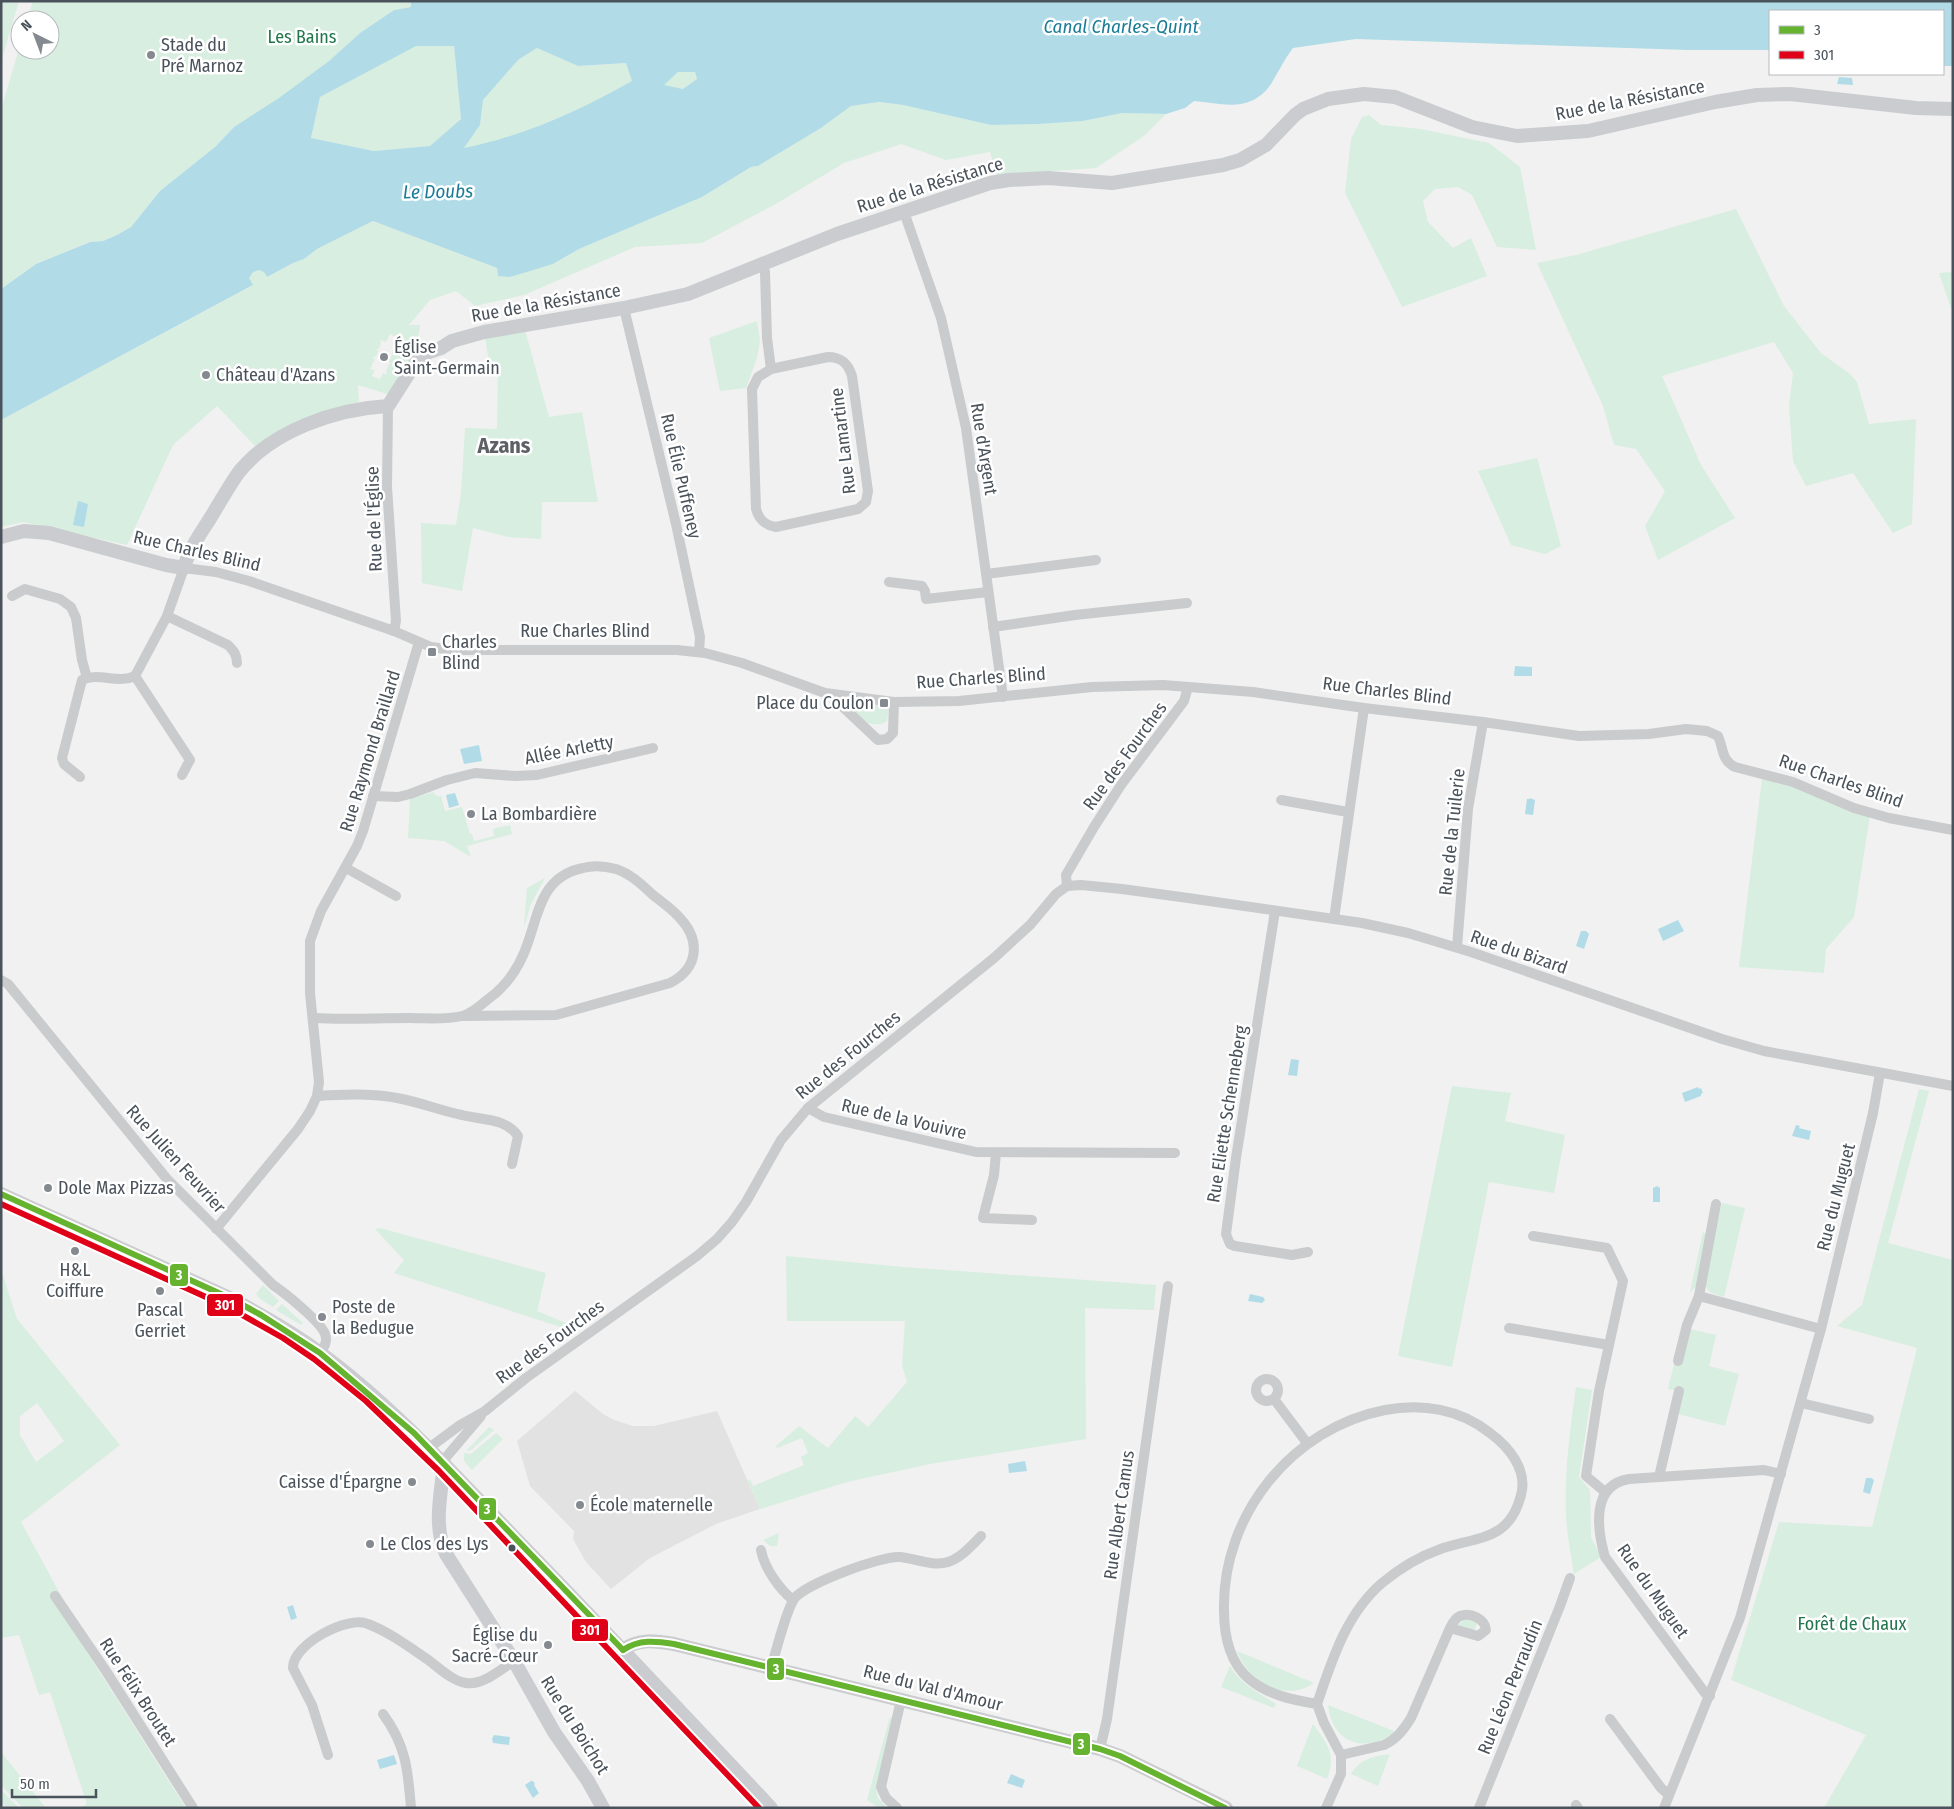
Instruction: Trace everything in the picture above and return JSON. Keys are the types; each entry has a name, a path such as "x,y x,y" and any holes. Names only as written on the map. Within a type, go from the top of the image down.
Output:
{"street":[{"name":"Rue de la Résistance","path":"388,406 418,359 452,342 484,332 624,308 688,294 874,220 990,183 1048,178 1112,183 1223,165 1247,157 1266,145 1294,115 1303,109 1328,99 1364,94 1396,97 1472,127 1517,136 1588,131 1714,102 1757,95 1790,94 1916,108 1953,109"},
{"name":"Rue d'Argent","path":"904,212 941,318 956,378 974,475 1002,698"},
{"path":"762,265 765,272 767,338 771,370"},
{"name":"Rue Élie Puffeney","path":"624,308 676,524 700,637 699,652"},
{"name":"Rue Lamartine","path":"828,357 835,357 843,361 850,368 868,491 866,502 858,509 776,527 768,526 758,516 756,509 752,389 758,377 771,370 828,357"},
{"path":"80,776 64,764 62,758 82,680 87,678 129,679 135,676 167,616 190,552 239,473 257,454 287,432 303,425 372,407 388,406"},
{"name":"Rue de l'Église","path":"388,406 387,487 396,621 394,631"},
{"name":"Rue Charles Blind","path":"1,537 24,531 49,533 166,565 216,572 248,581 394,631 431,647 453,650 677,650 699,652 742,663 813,690 840,696 894,702 959,701 1124,685 1157,684 1253,692 1561,734 1596,737 1686,730 1707,731 1718,736 1723,756 1735,768 1793,782 1854,808 1889,818 1953,830"},
{"path":"986,574 1096,560"},
{"path":"889,582 922,586 926,599 988,592"},
{"path":"12,596 25,590 60,599 68,604 76,618 82,660 87,678"},
{"path":"993,627 1075,615 1186,603"},
{"path":"167,616 228,645 234,650 237,663"},
{"name":"Rue Raymond Braillard","path":"216,1229 298,1129 317,1096 318,1060 310,993 310,940 321,911 357,846 420,642"},
{"path":"135,676 190,760 182,775"},
{"name":"Rue des Fourches","path":"429,1448 460,1425 484,1412 526,1378 697,1256 717,1239 746,1202 781,1140 808,1108 1000,953 1030,925 1056,894 1067,886 1066,875 1094,827 1122,785 1184,701 1188,687"},
{"path":"840,696 843,707 878,740 887,739 894,733 894,702"},
{"path":"1334,919 1364,708"},
{"name":"Rue de la Tuilerie","path":"1456,947 1468,809 1483,722"},
{"name":"Allée Arletty","path":"374,796 392,797 410,794 446,780 475,774 536,775 653,748"},
{"path":"1281,800 1348,812"},
{"path":"314,1018 438,1018 556,1015 670,983 683,975 691,962 694,953 691,936 675,914 626,873 606,866 595,866 571,871 561,877 546,893 537,913 524,953 512,976 494,995 463,1016"},
{"path":"346,868 396,896"},
{"name":"Rue du Bizard","path":"1067,886 1081,885 1122,889 1276,910 1400,931 1456,947 1722,1039 1764,1051 1953,1086"},
{"name":"Rue Eliette Schenneberg","path":"1276,910 1236,1158 1226,1234 1230,1244 1235,1246 1292,1255 1308,1252"},
{"name":"Rue Julien Feuvrier","path":"1,980 8,984 156,1166 216,1229 319,1325 326,1339 326,1345 320,1353"},
{"name":"Rue du Muguet","path":"1664,1808 1740,1618 1821,1329 1873,1113 1880,1073"},
{"path":"317,1096 381,1095 461,1115 505,1123 514,1129 518,1136 512,1164"},
{"name":"Rue de la Vouivre","path":"808,1108 824,1117 960,1149 996,1154 1176,1153"},
{"path":"996,1154 994,1175 983,1218 1032,1220"},
{"path":"1,1194 232,1299 261,1315 320,1353 371,1395 429,1448 623,1650 771,1808"},
{"path":"1678,1360 1687,1325 1699,1296 1716,1204"},
{"path":"1533,1236 1607,1248 1623,1281 1599,1391 1586,1476 1605,1492 1617,1482 1659,1477 1764,1470 1781,1474"},
{"name":"Rue Albert Camus","path":"1100,1749 1107,1719 1168,1286"},
{"path":"1699,1296 1821,1329"},
{"path":"1509,1328 1609,1345"},
{"path":"1659,1477 1678,1391"},
{"path":"1274,1399 1307,1443"},
{"path":"1801,1403 1868,1420"},
{"path":"1317,1704 1279,1696 1248,1679 1231,1654 1227,1643 1224,1617 1227,1574 1240,1528 1264,1486 1284,1464 1307,1443 1348,1421 1378,1411 1409,1407 1442,1410 1474,1422 1495,1436 1515,1460 1523,1484 1522,1494 1513,1516 1504,1527 1493,1535 1440,1549 1421,1557 1399,1570 1367,1598 1358,1610 1338,1645 1317,1704 1324,1724 1341,1755 1341,1774 1326,1808"},
{"name":"Rue des Fourches","path":"443,1463 484,1412"},
{"name":"Rue du Boichot","path":"443,1463 438,1525 442,1546 450,1562 514,1661 554,1732 604,1808"},
{"name":"Rue du Muguet","path":"1605,1492 1600,1510 1600,1537 1605,1557 1705,1693 1710,1696"},
{"path":"771,1668 793,1600 798,1594 814,1583 887,1558 908,1558 938,1564 948,1562 967,1550 981,1536"},
{"path":"761,1550 763,1561 787,1596 793,1600"},
{"name":"Rue Léon Perraudin","path":"1479,1808 1570,1578"},
{"name":"Rue Félix Broutet","path":"55,1596 106,1671 193,1808"},
{"path":"328,1755 312,1705 293,1668 293,1664 296,1657 308,1645 320,1636 343,1624 356,1621 369,1624 400,1641 464,1683 483,1680 514,1661"},
{"path":"1341,1755 1384,1745 1391,1742 1403,1730 1411,1718 1450,1628"},
{"name":"Rue du Val d'Amour","path":"623,1650 632,1643 659,1641 1100,1749 1120,1756 1226,1808"},
{"path":"897,1808 886,1798 881,1787 901,1700"},
{"path":"383,1714 395,1729 403,1750 411,1808"},
{"path":"1610,1719 1660,1788 1669,1795"}],"shaded area":[{"path":"575,1391 603,1414 633,1426 654,1426 717,1411 760,1509 716,1524 650,1558 611,1589 586,1562 573,1539 574,1531 530,1486 517,1441"}],"green space":[{"path":"1,1 19,1 16,10 10,10 10,32 1,62"},
{"name":"Les Bains","path":"33,1 411,1 411,7 394,10 360,33 329,61 279,99 234,127 215,147 160,191 131,227 103,241 89,242 36,264 1,289 1,110 16,60 60,60 60,10 30,10"},
{"path":"416,45 454,46 461,119 431,146 374,151 311,138 320,97"},
{"path":"537,48 578,66 626,63 633,82 578,110 511,137 463,149 480,125 483,100 518,60"},
{"path":"678,72 695,72 697,79 683,89 663,85"},
{"path":"879,102 903,105 991,125 1083,121 1122,113 1166,114 1144,136 1096,168 997,175 990,152 946,160 901,144 844,163 774,205 702,243 635,247 524,295 475,306 456,291 430,300 409,325 420,325 415,358 394,390 387,394 358,385 359,402 292,424 256,447 217,406 173,445 127,545 23,522 1,527 1,420 252,286 249,278 252,272 259,270 265,272 267,277 373,221 497,268 498,276 553,264 579,249 702,197 821,128 851,106","holes":["390,334 398,338 392,353 395,354 392,355 389,362 391,364 389,364 386,371 387,375 383,373 380,379 372,376 375,370 370,369 375,359 373,358 374,356 376,357 378,351 376,349 379,349 380,340 386,342"]},
{"path":"1369,115 1381,125 1421,129 1489,143 1520,167 1536,250 1497,247 1472,195 1458,187 1435,189 1423,201 1428,222 1453,248 1471,238 1487,276 1402,307 1345,193 1351,139 1362,117"},
{"path":"1736,209 1784,306 1821,353 1850,374 1857,382 1869,424 1916,419 1912,524 1893,533 1853,473 1806,486 1793,461 1789,406 1793,373 1774,342 1662,376 1701,465 1735,518 1658,560 1645,526 1665,491 1636,449 1614,445 1603,406 1537,263 1576,255"},
{"path":"1953,272 1953,314 1939,273"},
{"path":"757,321 760,341 757,358 746,388 720,391 709,338"},
{"path":"525,330 549,417 582,412 598,502 542,502 541,539 508,537 473,528 462,591 422,583 421,523 456,525 461,493 465,428 497,429 498,370 490,369 485,337"},
{"path":"1537,458 1561,546 1545,554 1511,545 1478,471"},
{"path":"850,701 889,706 887,721 875,724 863,721 854,712"},
{"path":"1762,778 1780,781 1870,816 1854,917 1826,949 1824,973 1739,967"},
{"path":"433,792 437,796 441,796 445,811 462,807 474,841 494,836 493,829 510,825 512,834 467,846 471,857 444,841 408,838 410,799"},
{"path":"545,878 531,904 524,927 527,888"},
{"path":"1452,1086 1511,1093 1505,1121 1565,1135 1554,1193 1489,1182 1452,1367 1398,1356"},
{"name":"Forêt de Chaux","path":"1919,1089 1929,1091 1888,1243 1953,1260 1953,1808 1824,1808 1866,1735 1731,1680 1779,1522 1872,1527 1917,1348 1837,1326 1862,1305"},
{"path":"1722,1203 1745,1208 1724,1297 1714,1294 1707,1288 1705,1274"},
{"path":"380,1228 546,1273 537,1311 580,1329 576,1332 394,1273 404,1260 375,1229"},
{"path":"1703,1232 1706,1234 1696,1287 1690,1292"},
{"path":"786,1256 903,1267 1156,1285 1154,1310 1085,1308 1086,1439 930,1464 847,1482 760,1509 748,1481 750,1479 753,1486 804,1465 801,1457 808,1453 802,1438 777,1448 776,1446 799,1426 828,1448 855,1416 868,1427 907,1382 902,1365 905,1321 787,1321"},
{"path":"1,1269 17,1319 120,1445 21,1522 71,1614 78,1638 186,1808 80,1808 87,1804 50,1692 39,1695 19,1635 1,1638","holes":["37,1403 64,1441 36,1462 20,1435 20,1416"]},
{"path":"263,1285 279,1301 273,1307 260,1299 256,1294"},
{"path":"282,1304 303,1323 301,1325 276,1310"},
{"path":"1689,1329 1716,1335 1709,1366 1739,1374 1725,1426 1678,1414 1683,1392 1668,1389 1675,1360"},
{"path":"1576,1387 1592,1390 1579,1477 1590,1490 1591,1537 1601,1557 1574,1574 1567,1531 1566,1485"},
{"path":"489,1427 494,1430 471,1450 466,1451"},
{"path":"496,1433 503,1439 472,1470 464,1461 464,1453 471,1454"},
{"path":"779,1533 777,1546 770,1546 763,1540"},
{"path":"1472,1619 1477,1623 1475,1629 1472,1630 1458,1625 1464,1620"},
{"path":"1237,1651 1314,1683 1303,1689 1291,1691 1269,1686 1250,1672 1242,1662"},
{"path":"1230,1666 1234,1673 1245,1683 1276,1704 1274,1708 1221,1687"},
{"path":"1328,1705 1394,1731 1394,1733 1372,1743 1351,1741 1336,1728"},
{"path":"890,1717 892,1719 876,1788 878,1798 887,1808 879,1808 867,1800"},
{"path":"1313,1724 1326,1743 1331,1756 1330,1771 1327,1779 1297,1766"},
{"path":"1,1752 46,1808 23,1808 1,1785"},
{"path":"1390,1754 1378,1786 1351,1774 1368,1759"},
{"path":"1,1790 19,1808 10,1808 1,1804"}],"water":[{"path":"411,1 1953,1 1953,66 1944,66 1944,10 1769,10 1769,50 1687,50 1356,39 1293,48 1271,84 1255,99 1246,103 1226,105 1194,101 1185,108 1166,114 1122,113 1083,121 991,125 903,105 879,102 851,106 821,128 702,197 579,249 553,264 510,277 498,276 497,268 373,221 267,277 264,272 259,270 253,272 249,278 253,285 1,420 1,289 36,264 90,242 103,241 131,227 160,191 215,147 234,127 279,98 329,61 360,33 394,10 411,7","holes":["416,46 454,46 461,119 430,146 374,151 311,138 320,97","537,48 578,66 626,63 632,81 551,121 508,137 464,148 480,125 483,100 518,60","678,72 695,72 697,79 683,89 664,85"]},
{"path":"1839,77 1852,78 1853,85 1837,84"},
{"path":"78,501 88,504 84,527 73,525"},
{"path":"1515,666 1532,667 1532,676 1514,676"},
{"path":"479,745 482,761 464,764 460,749"},
{"path":"455,793 459,805 449,808 446,795"},
{"path":"1527,799 1535,800 1533,815 1525,814"},
{"path":"1678,920 1684,931 1663,941 1658,929"},
{"path":"1581,931 1586,931 1589,934 1584,949 1576,946"},
{"path":"1291,1059 1299,1060 1297,1076 1288,1075"},
{"path":"1698,1087 1699,1089 1701,1088 1703,1093 1701,1096 1685,1102 1682,1093"},
{"path":"1796,1125 1800,1126 1799,1128 1811,1131 1809,1140 1792,1136"},
{"path":"1657,1186 1660,1188 1660,1202 1653,1202 1653,1188"},
{"path":"1250,1294 1263,1297 1265,1300 1262,1303 1248,1301"},
{"path":"1025,1461 1027,1471 1009,1473 1008,1464"},
{"path":"1866,1478 1874,1480 1870,1494 1863,1492"},
{"path":"293,1605 297,1618 291,1620 287,1607"},
{"path":"494,1735 510,1737 509,1745 493,1743"},
{"path":"394,1755 397,1764 380,1769 377,1760"},
{"path":"1011,1774 1025,1780 1022,1788 1007,1783"},
{"path":"531,1781 535,1784 539,1793 533,1798 525,1785"}],"transit line":[{"name":"3","path":"1,1194 232,1299 261,1315 320,1353 414,1433 623,1650"},
{"name":"301","path":"1,1204 228,1307 283,1338 314,1359 366,1401 439,1471 759,1808"},
{"name":"3","path":"623,1650 641,1642 674,1644 1100,1749 1120,1756 1225,1808"}],"place":[{"name":"Stade du Pré Marnoz","path":"151,55"},
{"name":"Église Saint-Germain","path":"384,357"},
{"name":"Château d'Azans","path":"206,375"},
{"name":"Charles Blind","path":"432,652"},
{"name":"Place du Coulon","path":"884,703"},
{"name":"La Bombardière","path":"471,814"},
{"name":"Dole Max Pizzas","path":"48,1188"},
{"name":"H&L Coiffure","path":"75,1251"},
{"name":"Pascal Gerriet","path":"160,1291"},
{"name":"Poste de la Bedugue","path":"322,1317"},
{"name":"Caisse d'Épargne","path":"412,1482"},
{"name":"École maternelle","path":"580,1505"},
{"name":"Le Clos des Lys","path":"370,1544"},
{"name":"Église du Sacré-Cœur","path":"548,1645"}],"district":[{"name":"Azans","path":"504,445"}],"water label":[{"name":"Canal Charles-Quint","path":"1121,26"},
{"name":"Le Doubs","path":"438,191"}]}
